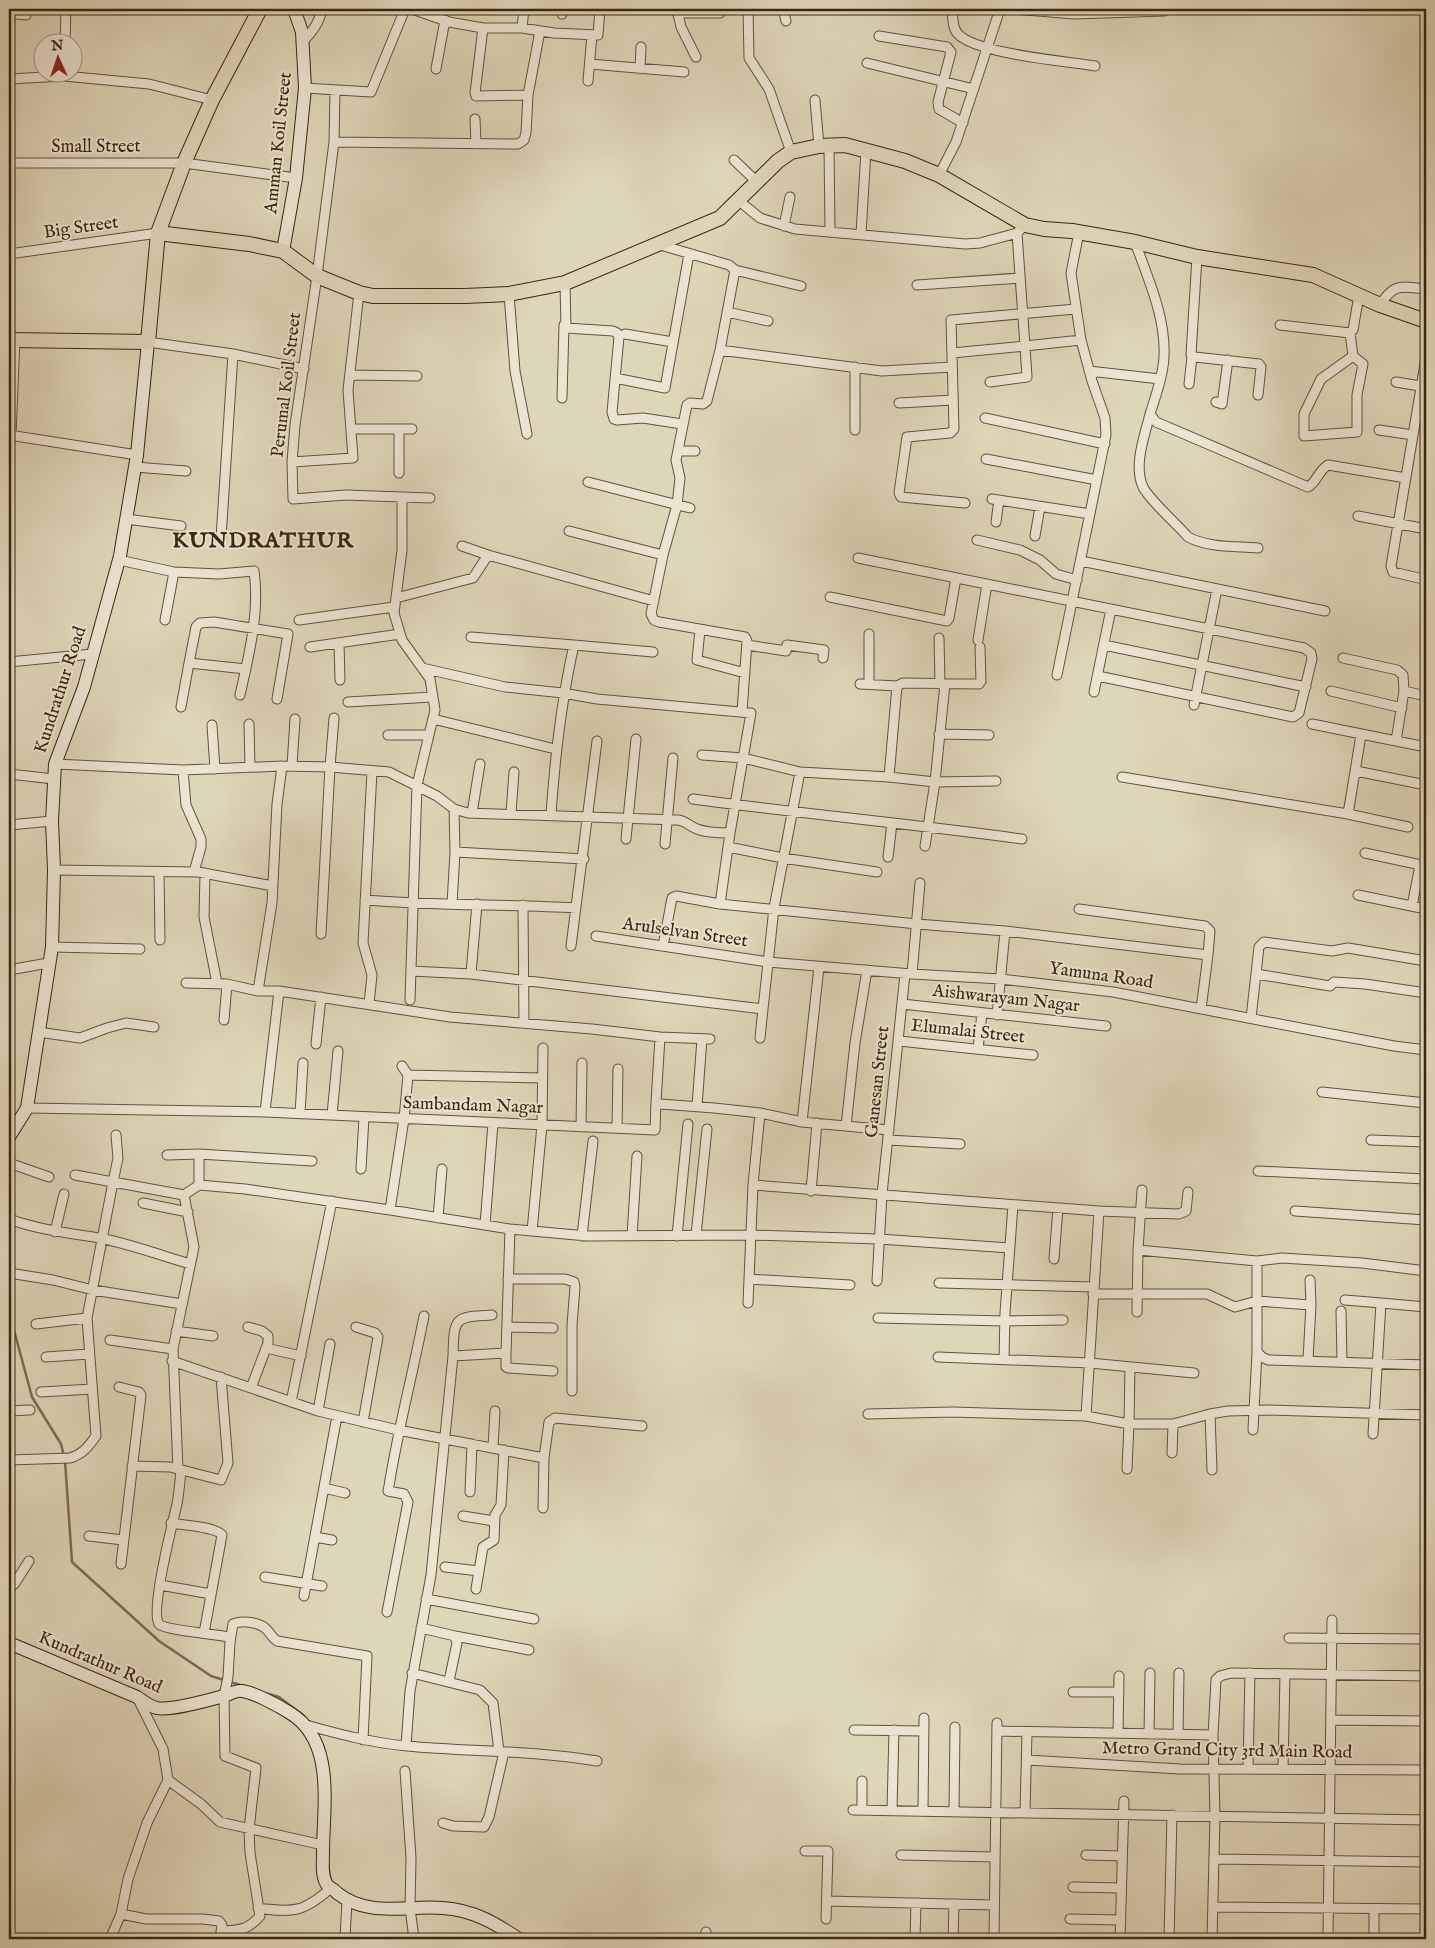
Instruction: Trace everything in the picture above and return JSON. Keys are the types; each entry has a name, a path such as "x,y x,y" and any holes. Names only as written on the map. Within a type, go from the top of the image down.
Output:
{"main road":[{"path":"12,339 148,342 158,233 184,163 212,100 260,9"},
{"path":"158,233 249,244 283,251 318,276 359,293 374,296 509,294 566,283 720,218 778,161 792,152 824,146 845,145 905,161 939,174 1021,229 1079,232 1135,242 1197,257 1313,275 1380,305 1426,321"}],"street":[{"path":"65,32 66,9"},
{"name":"Amman Koil Street","path":"283,251 296,178 305,88 303,41 294,9"},
{"path":"303,41 314,30 320,20 322,9"},
{"path":"305,88 371,92 405,9"},
{"path":"412,9 432,12 445,20 483,28 522,28 592,35 598,35 600,9"},
{"path":"522,28 524,9"},
{"path":"748,9 749,58 769,89 792,152"},
{"path":"783,9 786,21"},
{"path":"952,9 954,28 958,35 986,49 1095,66"},
{"path":"939,174 956,142 1000,9"},
{"path":"1013,9 1075,12 1164,11"},
{"path":"696,57 680,27 677,11 720,13"},
{"path":"9,13 26,15"},
{"path":"436,69 445,20"},
{"path":"483,28 476,96 528,95"},
{"path":"334,142 518,144 524,140 528,95 540,31"},
{"path":"588,81 592,35"},
{"path":"879,36 946,47 951,52 942,82 938,102 939,109 962,123"},
{"path":"640,69 641,47"},
{"path":"867,63 974,89"},
{"path":"590,64 684,72"},
{"path":"82,76 149,84 212,100"},
{"path":"9,79 32,77"},
{"name":"Perumal Koil Street","path":"334,91 334,142 318,276 295,425 292,462 293,499 346,495 402,496"},
{"path":"814,100 824,146 830,231"},
{"path":"475,119 476,144"},
{"path":"862,234 866,150"},
{"path":"734,160 757,182"},
{"name":"Small Street","path":"9,163 184,163 296,178"},
{"path":"784,226 790,197"},
{"path":"739,201 760,218 795,229 965,244 980,243 1021,229 1020,278 1026,377 990,382"},
{"path":"1057,675 1106,435 1105,418 1081,340 1070,273 1079,232"},
{"name":"Big Street","path":"9,254 158,233"},
{"path":"1135,242 1161,318 1164,357 1141,452 1139,474 1143,488 1188,537 1196,541 1216,545 1258,548"},
{"path":"657,244 729,265 735,270 801,286"},
{"path":"615,378 665,388 689,254"},
{"path":"1189,384 1197,257"},
{"path":"735,270 720,350 707,401 703,404 688,404 682,424 676,460 680,478 678,505 663,554 651,614 654,620 745,637 747,640 746,673 742,712"},
{"path":"917,285 1020,278"},
{"path":"562,398 566,283"},
{"path":"1380,305 1388,292 1398,287 1426,289"},
{"path":"292,462 352,458 348,390 359,293"},
{"path":"509,294 515,371 527,434"},
{"path":"1353,356 1321,379 1304,414 1304,436 1357,432 1357,395 1363,364 1353,356 1350,333 1353,330 1359,296"},
{"path":"965,503 901,497 899,495 907,437 953,432 950,323 953,319 1076,309"},
{"path":"727,312 768,321"},
{"path":"564,325 569,330 613,331 617,333 619,337 612,412 614,419 643,418 682,424"},
{"path":"1280,325 1350,333"},
{"path":"625,334 673,342"},
{"path":"12,339 10,435 186,471"},
{"path":"952,353 1081,340"},
{"path":"148,342 233,354 304,369"},
{"name":"Kundrathur Road","path":"10,1132 27,1108 52,947 54,870 52,821 55,764 78,709 119,560 136,461 148,342"},
{"path":"720,350 882,370 952,367"},
{"path":"221,538 233,354"},
{"path":"1192,357 1259,364 1261,367 1258,395"},
{"path":"1423,579 1393,572 1391,566 1426,358"},
{"path":"1216,402 1222,404 1228,360"},
{"path":"855,367 855,430"},
{"path":"1089,371 1160,379"},
{"path":"351,375 417,376"},
{"path":"1396,382 1420,386"},
{"path":"899,403 953,400"},
{"path":"1150,414 1156,422 1308,487 1313,485 1323,468 1328,465 1406,478"},
{"path":"985,418 1105,444"},
{"path":"351,429 412,429"},
{"path":"399,430 399,473"},
{"path":"1379,430 1413,435"},
{"path":"678,451 696,451"},
{"path":"986,459 1097,480"},
{"path":"588,482 690,508"},
{"path":"410,1000 417,785 435,710 430,679 402,640 394,613 402,550 402,496 430,498"},
{"path":"996,522 996,500 1090,514"},
{"path":"1035,536 1040,507"},
{"path":"1358,516 1421,528"},
{"path":"126,519 181,526"},
{"path":"569,531 663,554"},
{"path":"977,540 1020,550 1040,560 1056,574 1077,580"},
{"path":"462,546 654,601"},
{"path":"299,620 395,602 473,578 488,555"},
{"path":"858,558 1304,648 1309,650 1312,659 1300,714 1294,717 1195,701 1098,676"},
{"path":"119,560 174,572 220,574 254,571 256,588 252,629 240,694"},
{"path":"1081,561 1325,611"},
{"path":"165,620 174,572"},
{"path":"830,597 947,621 956,578"},
{"path":"869,634 864,684 897,686 903,683 976,685 980,683 979,644 988,584"},
{"path":"1195,701 1217,589"},
{"path":"1094,692 1111,609"},
{"path":"181,707 188,663 196,628 200,623 214,622 288,634 277,698"},
{"path":"700,630 697,660 746,673"},
{"path":"310,647 400,634"},
{"path":"471,638 654,652"},
{"path":"925,846 939,734 942,684 939,638"},
{"path":"338,643 340,680"},
{"path":"551,814 555,749 562,712 563,693 574,645"},
{"path":"747,645 786,651 787,645 824,650 823,658"},
{"path":"1104,645 1306,687"},
{"path":"9,662 92,654"},
{"path":"1343,658 1397,670 1403,675 1404,691 1396,742"},
{"path":"188,663 246,669"},
{"path":"422,668 505,687 563,693 597,699 751,713 730,833 720,904"},
{"path":"889,777 897,686"},
{"path":"1332,691 1402,708"},
{"path":"1404,691 1426,696"},
{"path":"348,702 432,697"},
{"path":"321,934 334,718"},
{"path":"258,991 272,902 277,804 287,766 295,719"},
{"path":"433,720 555,749"},
{"path":"249,724 250,767"},
{"path":"1312,724 1426,747"},
{"path":"212,725 216,768"},
{"path":"939,734 989,735"},
{"path":"388,735 429,735"},
{"path":"1348,814 1361,735"},
{"path":"626,839 636,739"},
{"path":"571,946 584,859 597,741"},
{"path":"702,755 743,758 800,772 889,777 934,782 996,782"},
{"path":"665,844 673,758"},
{"path":"55,764 183,770 287,766 330,767 389,772 437,796 454,809 472,813 666,819 685,821 696,829 730,833"},
{"path":"472,813 480,764"},
{"path":"183,770 186,805 200,839 199,873 204,917 222,984 224,1020"},
{"path":"369,1004 372,975 363,943 372,771"},
{"path":"1356,771 1426,786"},
{"path":"511,813 514,772"},
{"path":"760,1038 774,908 800,772"},
{"path":"9,774 54,779"},
{"path":"1122,777 1348,814 1408,827"},
{"path":"694,799 792,813 1022,839"},
{"path":"452,904 455,852 454,809"},
{"path":"9,825 52,821"},
{"path":"888,857 892,823"},
{"path":"728,847 783,858 877,872"},
{"path":"455,852 584,859"},
{"path":"1365,853 1423,865 1412,906"},
{"path":"54,870 199,873 273,886"},
{"path":"159,872 160,940"},
{"name":"Ganesan Street","path":"878,1281 882,1194 902,1004 917,924 920,882"},
{"path":"1358,895 1426,909"},
{"path":"663,946 670,906 674,896 720,904 917,924 1005,930 1208,955"},
{"path":"365,900 414,904 523,905 576,908"},
{"path":"471,974 477,904"},
{"path":"523,905 524,1023"},
{"path":"1079,909 1205,926 1210,931 1201,1009"},
{"path":"997,1015 1005,930"},
{"name":"Arulselvan Street","path":"596,936 768,962"},
{"path":"1251,1018 1260,947 1264,942 1332,952 1348,948 1426,961"},
{"path":"52,947 140,949"},
{"name":"Yamuna Road","path":"768,962 908,974 1001,979 1113,992 1394,1046 1426,1050"},
{"path":"9,970 48,963"},
{"path":"802,1122 819,967"},
{"path":"846,1126 855,1043 867,970"},
{"path":"411,971 471,974 763,1009"},
{"path":"1256,974 1330,986 1334,982 1365,984 1426,993"},
{"path":"186,982 222,984 258,991 279,991 450,1017 592,1028 660,1037 706,1039 697,1106"},
{"path":"265,1112 279,991"},
{"path":"316,1044 321,997"},
{"name":"Aishwarayam Nagar","path":"902,1004 1106,1026"},
{"path":"978,1049 982,1013"},
{"path":"38,1032 80,1038 106,1028 126,1024 154,1026"},
{"path":"660,1037 656,1102 660,1104 760,1113 802,1122 889,1130"},
{"name":"Elumalai Street","path":"899,1041 1033,1055"},
{"path":"532,1231 542,1125 543,1048"},
{"path":"332,1115 338,1051"},
{"path":"300,1114 303,1063"},
{"path":"581,1127 582,1063"},
{"path":"390,1210 404,1119 408,1075 402,1066"},
{"path":"617,1128 618,1069"},
{"path":"408,1075 542,1078"},
{"path":"1322,1092 1426,1103"},
{"name":"Sambandam Nagar","path":"27,1108 265,1112 654,1130 656,1102"},
{"path":"748,1303 753,1185 760,1113"},
{"path":"361,1169 364,1117"},
{"path":"485,1225 493,1123"},
{"path":"811,1191 817,1123"},
{"path":"677,1236 688,1124"},
{"path":"696,1236 707,1129"},
{"path":"9,1460 66,1458 80,1455 96,1436 87,1318 118,1158 116,1135"},
{"path":"888,1140 960,1144"},
{"path":"1371,1140 1426,1142"},
{"path":"582,1236 594,1141"},
{"path":"167,1155 199,1154 312,1161"},
{"path":"199,1154 199,1185"},
{"path":"632,1236 637,1156"},
{"path":"9,1163 49,1177"},
{"path":"438,1218 442,1169"},
{"path":"1258,1171 1426,1180"},
{"path":"75,1175 184,1195 199,1185 245,1189 510,1229 582,1236 750,1235 879,1239 1010,1248"},
{"path":"753,1185 811,1191 882,1194 1099,1211 1179,1214 1186,1211 1188,1192"},
{"path":"1137,1312 1138,1250 1142,1190"},
{"path":"55,1232 64,1194"},
{"path":"184,1195 194,1247 172,1349 179,1469 177,1503 171,1523 160,1585 157,1610 158,1623 160,1626 230,1637"},
{"path":"291,1402 332,1202"},
{"path":"143,1203 188,1212"},
{"path":"1004,1359 1013,1205"},
{"path":"1054,1259 1058,1208"},
{"path":"1086,1416 1099,1211"},
{"path":"1295,1211 1426,1220"},
{"path":"9,1219 55,1232 102,1239 190,1264"},
{"path":"510,1229 506,1367 553,1371"},
{"path":"1138,1250 1257,1261 1282,1258 1362,1263 1426,1270"},
{"path":"1253,1430 1257,1352 1257,1261"},
{"path":"9,1273 53,1280 93,1290 182,1304"},
{"path":"749,1278 850,1285"},
{"path":"508,1279 565,1279 574,1282 572,1390"},
{"path":"1308,1360 1311,1305 1310,1280"},
{"path":"939,1282 1008,1284 1137,1295 1208,1294 1235,1307 1257,1301 1311,1305"},
{"path":"1345,1300 1426,1307"},
{"path":"1373,1434 1381,1303"},
{"path":"1341,1311 1342,1361"},
{"path":"406,1746 407,1710 426,1599 446,1439 454,1329 457,1321 463,1317 492,1315"},
{"path":"387,1612 408,1502 404,1494 384,1490 414,1369 424,1316"},
{"path":"36,1324 87,1318"},
{"path":"878,1318 1005,1321 1063,1320"},
{"path":"356,1327 375,1333 378,1337 363,1422"},
{"path":"248,1328 266,1333 268,1336 266,1348 251,1388"},
{"path":"507,1328 552,1328"},
{"path":"176,1331 214,1336"},
{"path":"110,1340 172,1349"},
{"path":"318,1411 330,1344"},
{"path":"266,1348 300,1356"},
{"path":"1257,1352 1268,1360 1426,1365"},
{"path":"453,1356 506,1353"},
{"path":"46,1357 89,1354"},
{"path":"938,1357 1090,1363 1194,1373"},
{"path":"172,1361 318,1411 398,1430 544,1458"},
{"path":"1127,1468 1130,1367"},
{"path":"132,1466 179,1469 221,1480 228,1463 221,1377"},
{"path":"119,1387 139,1392 141,1395 121,1564"},
{"path":"41,1392 92,1389"},
{"path":"9,1411 30,1410"},
{"path":"868,1414 953,1412 1086,1416 1128,1424 1173,1424 1210,1414 1253,1410 1426,1415"},
{"path":"493,1447 494,1411"},
{"path":"1210,1414 1212,1470"},
{"path":"304,1596 338,1416"},
{"path":"543,1508 544,1458 549,1422 555,1418 642,1426"},
{"path":"1172,1453 1173,1424"},
{"path":"470,1492 472,1444"},
{"path":"476,1589 483,1547 494,1540 495,1515 501,1505 504,1450"},
{"path":"324,1488 345,1493"},
{"path":"463,1516 494,1521"},
{"path":"171,1523 212,1530 222,1535 204,1633"},
{"path":"89,1536 124,1540"},
{"path":"315,1537 332,1540"},
{"path":"9,1585 16,1583 29,1561"},
{"path":"445,1567 479,1571"},
{"path":"264,1577 322,1586"},
{"path":"160,1585 211,1594"},
{"path":"426,1599 534,1619"},
{"path":"1328,1939 1332,1620"},
{"path":"121,1914 146,1919 203,1919 219,1921 222,1925 221,1935 251,1926 260,1916 250,1853 249,1829 256,1768 225,1756 225,1692 233,1624 246,1622 264,1627 272,1638 277,1641 367,1656 363,1740"},
{"path":"421,1628 529,1650"},
{"path":"449,1681 457,1643 455,1636"},
{"path":"1288,1638 1426,1639"},
{"name":"Kundrathur Road","path":"9,1643 137,1697 157,1708 178,1706 238,1690 251,1692 290,1713 306,1725 317,1742 321,1757 324,1808 323,1874 328,1886 331,1888"},
{"path":"412,1672 480,1690 493,1703 502,1751 489,1817 484,1827 453,1826 443,1823"},
{"path":"1149,1734 1150,1673"},
{"path":"1178,1734 1179,1673"},
{"path":"1212,1939 1215,1816 1213,1735 1216,1680 1224,1674 1250,1673 1426,1676"},
{"path":"1248,1769 1250,1673"},
{"path":"1283,1769 1285,1674"},
{"path":"1118,1733 1119,1676"},
{"path":"1073,1692 1119,1692"},
{"path":"110,1939 121,1914 128,1880 147,1823 168,1780 163,1749 137,1697"},
{"path":"923,1811 924,1718"},
{"path":"1331,1720 1426,1721"},
{"path":"306,1725 363,1740 406,1746 568,1756 598,1761"},
{"path":"954,1812 955,1727"},
{"path":"994,1939 997,1727 1027,1732 1213,1735"},
{"path":"854,1730 924,1731"},
{"path":"892,1810 894,1730"},
{"path":"1025,1813 1027,1732"},
{"name":"Metro Grand City 3rd Main Road","path":"1027,1760 1101,1766 1214,1769 1426,1770"},
{"path":"405,1771 411,1858 410,1908 414,1939"},
{"path":"168,1780 201,1804 220,1822 323,1845"},
{"path":"862,1781 857,1810 1426,1820"},
{"path":"1120,1939 1124,1802"},
{"path":"1169,1939 1172,1815"},
{"path":"805,1851 828,1852 826,1919"},
{"path":"901,1855 995,1857"},
{"path":"1086,1855 1122,1856"},
{"path":"1214,1859 1426,1862"},
{"path":"1073,1887 1121,1888"},
{"path":"258,1908 298,1910 306,1908 331,1888 347,1900 361,1906 382,1909 444,1908 476,1914 489,1920 512,1937"},
{"path":"345,1939 347,1900"},
{"path":"827,1901 994,1906"},
{"path":"915,1939 916,1903"},
{"path":"953,1939 954,1904"},
{"path":"1213,1907 1426,1910"},
{"path":"1374,1909 1374,1939"},
{"path":"1070,1919 1120,1920"}],"waterway":[{"path":"9,1317 32,1397 61,1444 64,1456"},
{"path":"65,1461 72,1562 159,1641 211,1676 240,1685"},
{"path":"265,1693 279,1697 304,1716"}],"district":[{"name":"KUNDRATHUR","path":"263,541"}]}
